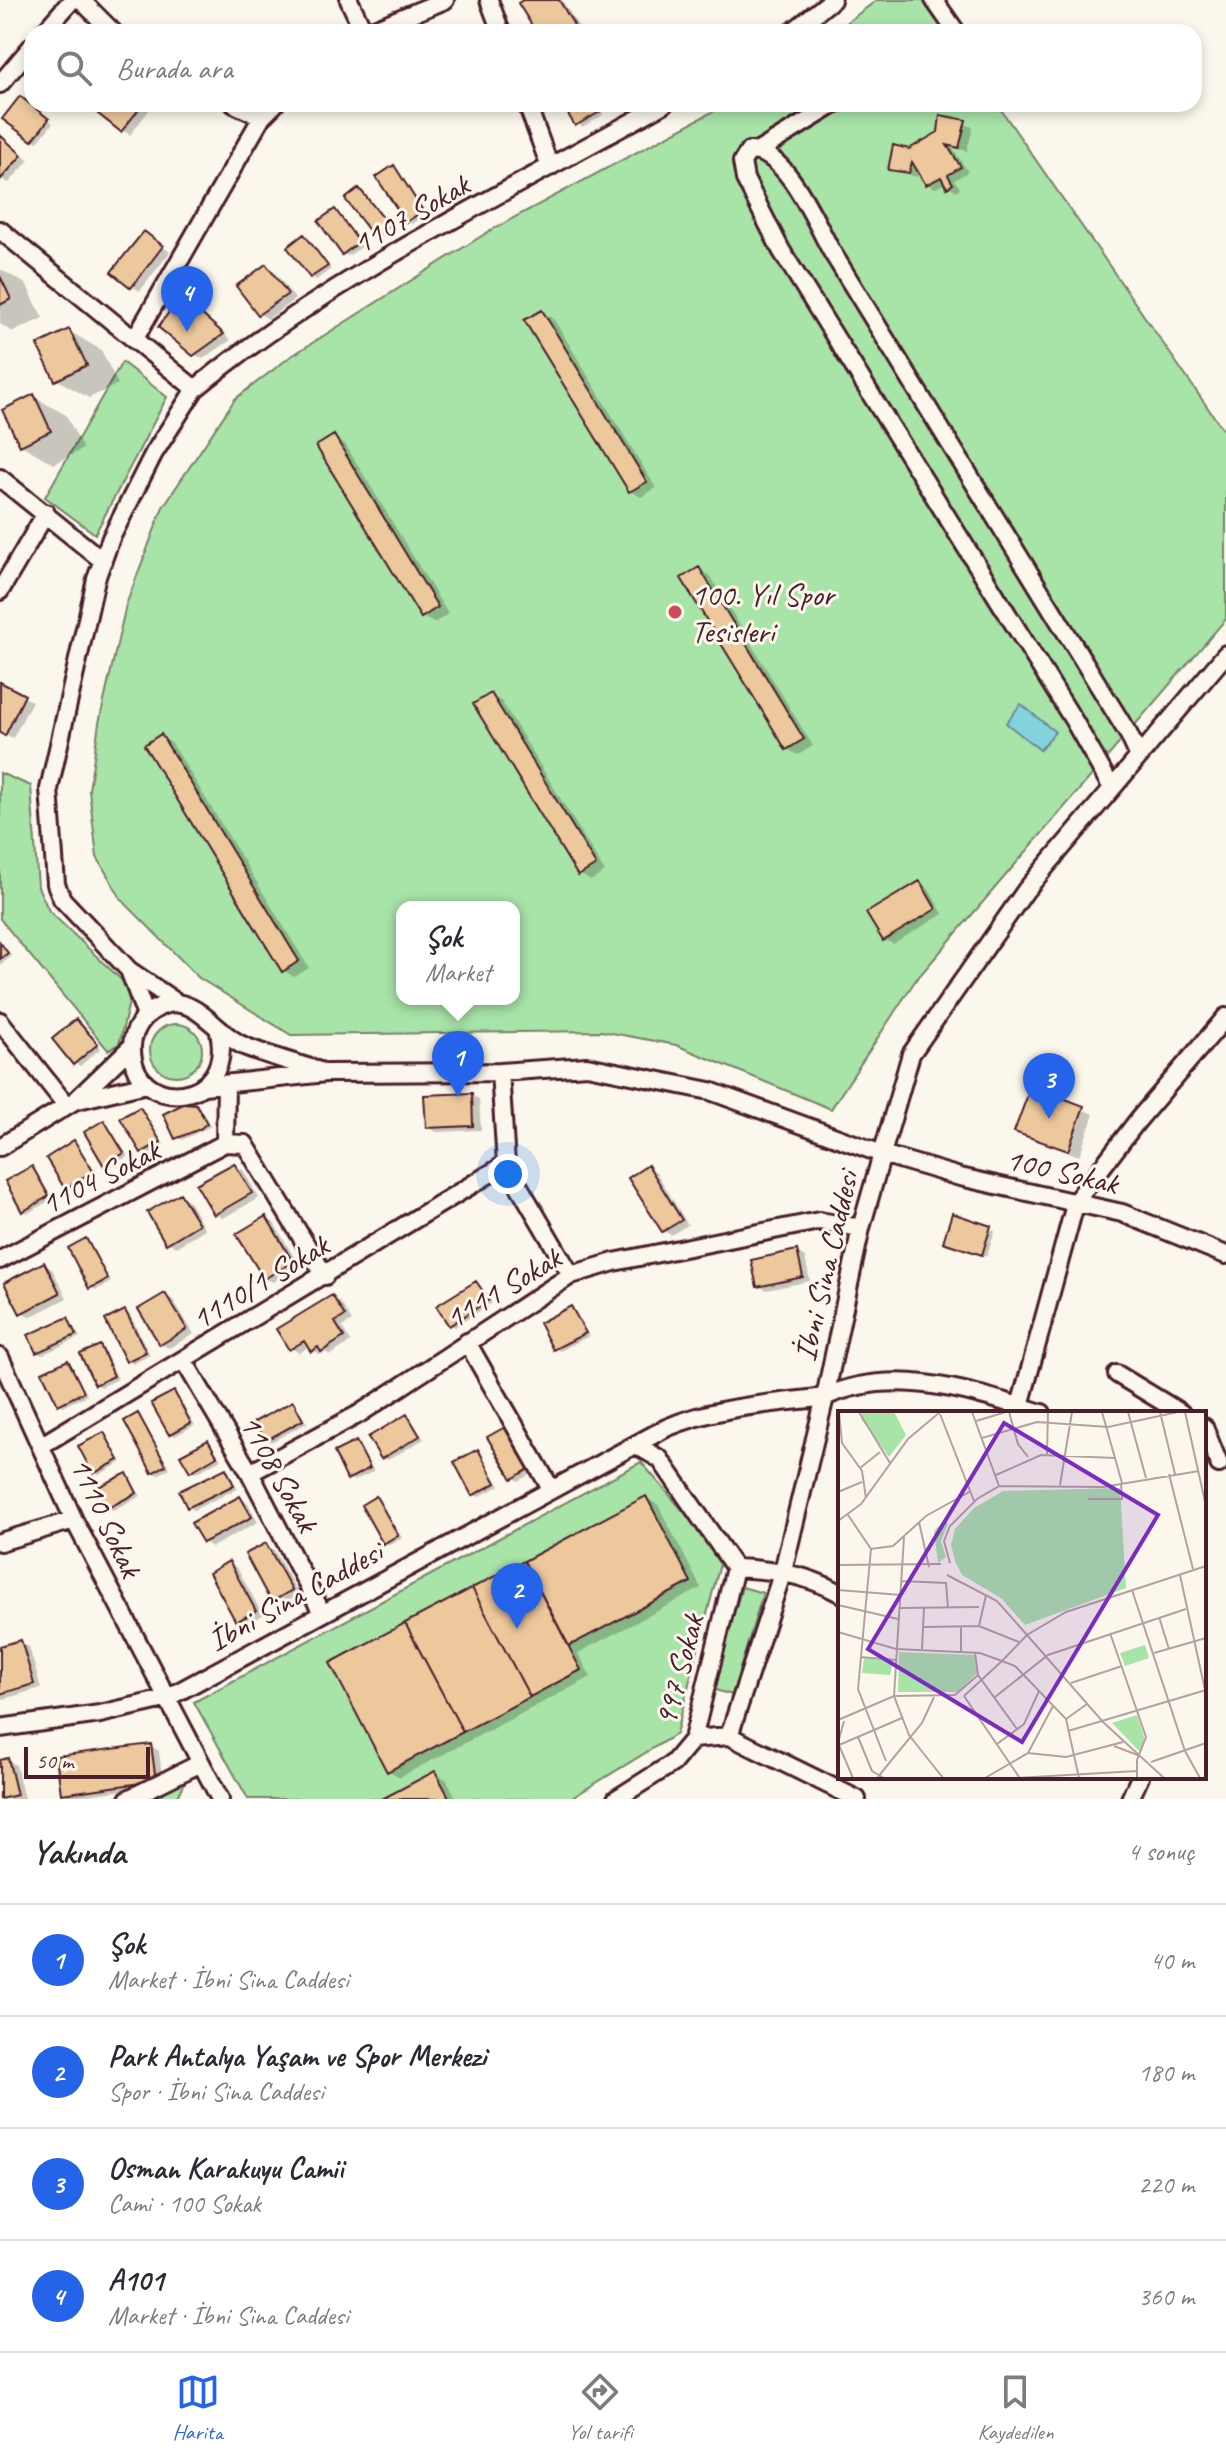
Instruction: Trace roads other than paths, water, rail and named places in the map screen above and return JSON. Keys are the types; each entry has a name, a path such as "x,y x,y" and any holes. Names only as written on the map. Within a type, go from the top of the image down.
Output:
{"street":[{"path":"51,24 72,0"},
{"path":"81,0 105,24"},
{"path":"349,0 361,24"},
{"path":"385,24 445,0"},
{"path":"489,0 498,24"},
{"path":"802,24 832,0"},
{"path":"934,0 951,24"},
{"path":"0,84 24,56"},
{"path":"251,112 262,117"},
{"path":"134,340 267,112"},
{"path":"530,112 550,167"},
{"name":"1107 Sokak","path":"195,389 232,359 348,282 650,112"},
{"path":"822,112 760,150 749,151 742,162 745,179 781,250 1066,708 1112,788"},
{"path":"760,150 777,161 790,177 832,252 1129,735 1139,757"},
{"path":"0,230 195,389"},
{"name":"İbni Sina Caddesi","path":"195,389 154,453 103,561 49,789 56,884 72,911 129,970 179,1004 200,1010 219,1032 243,1046 326,1073"},
{"path":"0,478 103,561"},
{"path":"0,591 46,513"},
{"path":"882,1154 911,1054 1026,890 1226,654"},
{"name":"İbni Sina Caddesi","path":"129,970 146,1016"},
{"path":"71,1103 147,1084 132,1060 135,1031 146,1016 156,1009 179,1004"},
{"path":"729,1736 783,1571 825,1397 848,1387 918,1381 1019,1410 1076,1201 1138,1120 1226,1017"},
{"path":"0,1021 71,1103"},
{"path":"204,1086 221,1062 219,1032"},
{"path":"0,1147 71,1103 131,1047"},
{"name":"İbni Sina Caddesi","path":"0,1728 100,1714 165,1699 551,1489 693,1416 825,1397 861,1228 882,1154 710,1091 587,1066 500,1072 326,1073 204,1086 176,1095 161,1092 147,1084"},
{"path":"500,1072 506,1164 571,1275"},
{"path":"226,1084 225,1143 245,1144 325,1276"},
{"name":"1104 Sokak","path":"0,1260 225,1143"},
{"name":"100 Sokak","path":"882,1154 960,1177 1122,1213 1226,1255"},
{"name":"1110/1 Sokak","path":"42,1445 506,1164"},
{"name":"1111 Sokak","path":"250,1473 359,1414 571,1275 614,1262 819,1221 861,1228"},
{"path":"467,1342 551,1489"},
{"name":"1108 Sokak","path":"184,1361 250,1473 322,1613"},
{"name":"1110 Sokak","path":"2,1364 74,1520 220,1799"},
{"path":"1117,1374 1178,1411"},
{"path":"1206,1433 1216,1463"},
{"path":"636,1445 660,1459 735,1568 783,1571 811,1577 838,1592"},
{"path":"0,1542 74,1520"},
{"name":"997 Sokak","path":"616,1799 673,1763 693,1739 735,1568"},
{"path":"693,1739 729,1736 857,1799"},
{"path":"128,1799 201,1763"},
{"path":"1130,1799 1139,1779"}],"water":[{"path":"1021,704 1055,732 1040,750 1006,723"}],"place":[{"name":"A101","path":"187,332"},
{"name":"100. Yıl Spor Tesisleri","path":"675,612"},
{"name":"Şok","path":"458,1097"},
{"name":"Osman Karakuyu Camii","path":"1049,1119"},
{"name":"Park Antalya Yaşam ve Spor Merkezi","path":"517,1629"}]}
